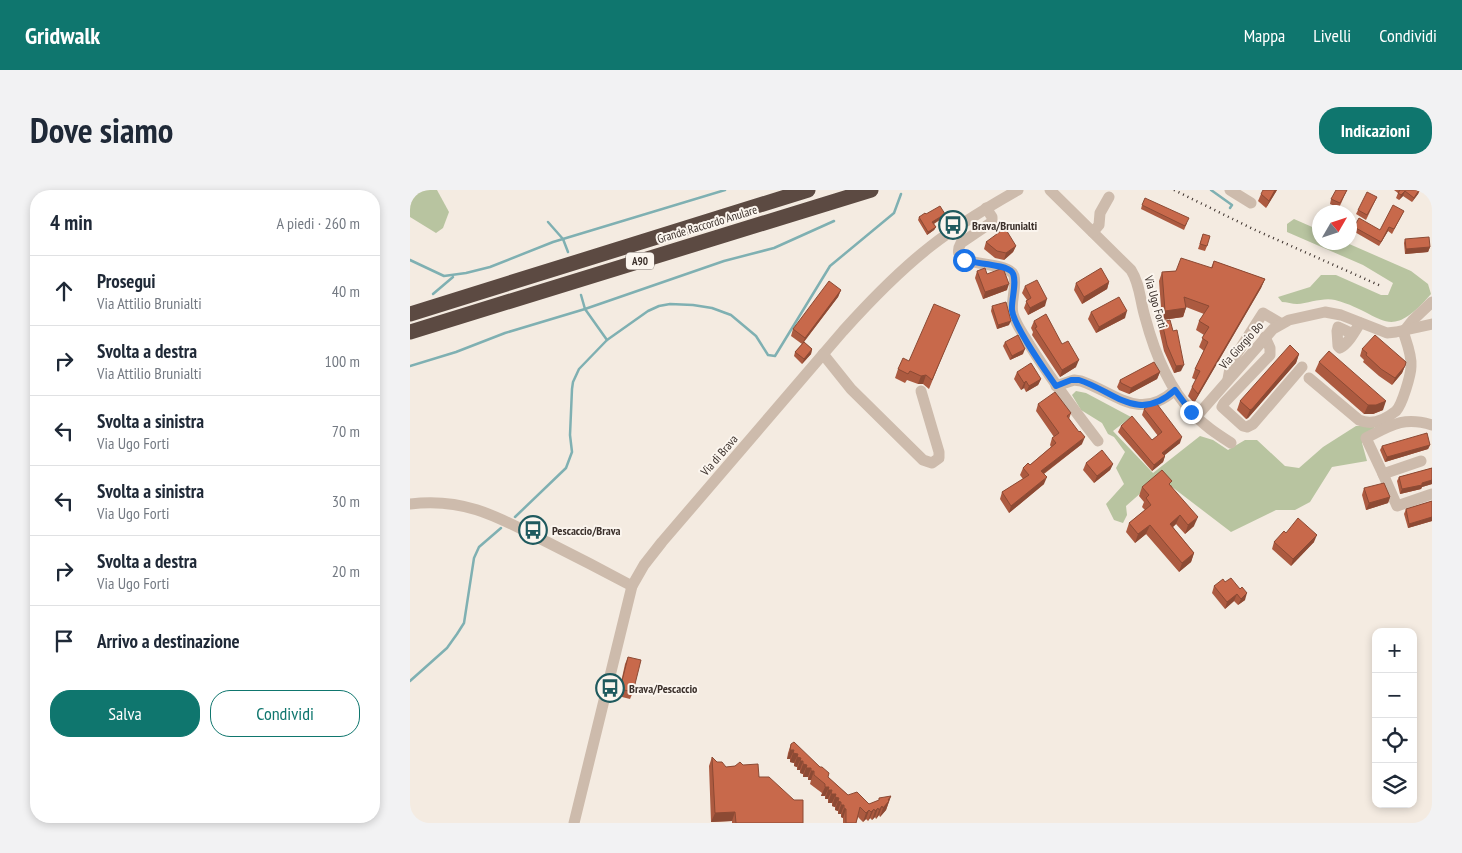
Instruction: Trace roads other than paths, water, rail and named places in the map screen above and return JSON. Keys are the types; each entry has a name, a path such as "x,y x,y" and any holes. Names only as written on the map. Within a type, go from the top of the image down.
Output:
{"highway":[{"name":"Grande Raccordo Anulare","path":"410,314 808,190"},
{"name":"Grande Raccordo Anulare","path":"410,332 871,190"}],"street":[{"name":"Via di Brava","path":"574,823 632,586 644,565 667,535 861,311 912,262 945,235 1018,190"},
{"path":"1230,190 1251,203"},
{"name":"Via Ugo Forti","path":"1052,191 1125,263 1135,277 1147,326 1161,363 1175,390 1196,417 1231,443"},
{"path":"1093,232 1098,227 1101,210 1109,197"},
{"path":"986,208 992,218 992,222 961,243 960,254 967,261 1006,268 1012,272 1014,278 1012,301 1014,318 1056,386 1098,442"},
{"path":"1309,378 1362,422 1376,422 1402,400 1411,365 1404,330 1432,302"},
{"name":"Via Giorgio Bo","path":"1196,417 1265,337 1280,323 1325,312 1341,315 1387,333 1432,324"},
{"path":"1228,380 1231,363 1263,313 1280,323"},
{"path":"1353,334 1360,323"},
{"path":"1265,337 1270,348 1270,355 1222,407 1243,426 1247,427 1253,424 1302,367"},
{"path":"824,354 852,389 923,460 932,463 939,458 939,452 921,391"},
{"path":"1056,386 1071,380 1079,380 1122,401 1139,405 1157,402 1175,390"},
{"path":"1432,425 1415,421 1403,421 1366,438 1397,506 1432,494"},
{"path":"1383,474 1421,461"},
{"path":"410,504 460,505 482,510 632,586"}],"waterway":[{"path":"410,260 444,276 466,273 490,267 553,242 725,190"},
{"path":"1211,190 1232,205 1230,208"},
{"path":"515,517 566,468 572,452 570,435 573,382 579,369 607,340 648,311 659,306 670,304 693,305 712,308 731,315 756,336 768,355 775,356 830,266 894,213 901,194"},
{"path":"410,366 724,261 774,248 834,221"},
{"path":"548,222 563,239 568,252"},
{"path":"433,294 453,277"},
{"path":"581,295 585,309 607,340"},
{"path":"410,681 447,648 464,623 474,558 479,547 501,528"}],"railway":[{"path":"1174,190 1253,229 1381,286"}],"place":[{"name":"Brava/Brunialti","path":"953,225"},
{"name":"Pescaccio/Brava","path":"533,530"},
{"name":"Brava/Pescaccio","path":"610,688"}]}
